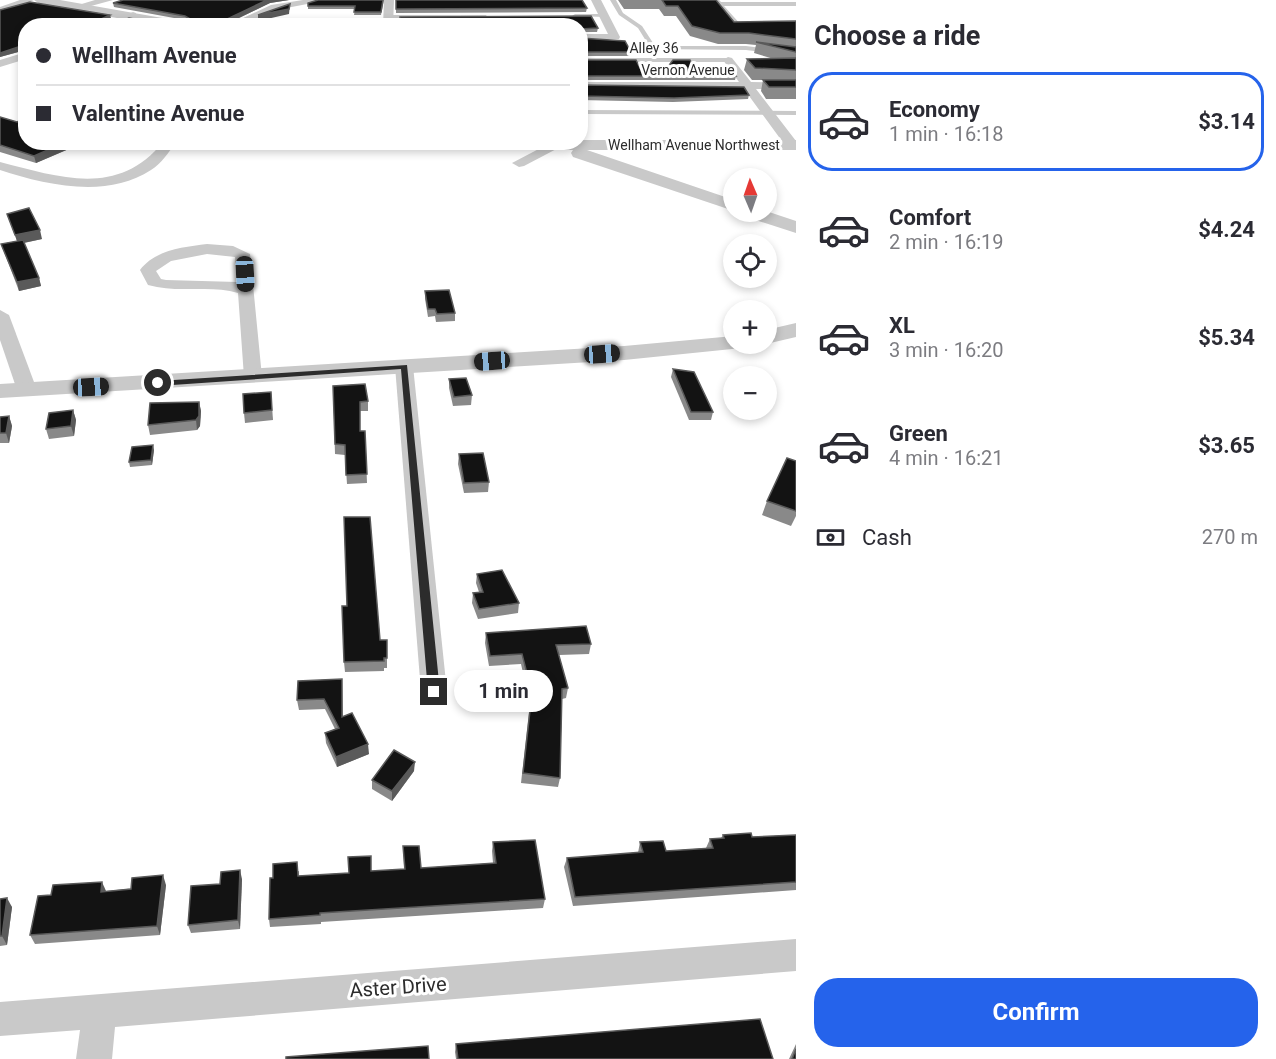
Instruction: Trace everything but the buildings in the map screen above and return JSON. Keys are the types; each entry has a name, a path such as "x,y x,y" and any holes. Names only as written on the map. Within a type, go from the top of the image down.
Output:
{"street":[{"path":"0,9 29,0"},
{"path":"40,0 147,18"},
{"path":"80,6 108,0"},
{"path":"249,18 274,7 323,0"},
{"path":"388,18 389,0"},
{"path":"588,37 615,37 596,0"},
{"path":"126,18 133,15"},
{"path":"0,64 18,58"},
{"path":"728,60 794,145"},
{"name":"Vernon Avenue","path":"588,85 796,86"},
{"name":"Wellham Avenue Northwest","path":"588,144 794,145"},
{"path":"0,166 72,184 100,181 145,169 163,150"},
{"path":"519,163 542,150"},
{"path":"571,150 723,202"},
{"path":"0,178 18,172"},
{"path":"777,220 795,226"},
{"path":"246,290 221,285 176,287 163,285 154,282 148,270 153,262 170,254 229,249 242,254 244,261 253,377"},
{"path":"0,315 27,390"},
{"path":"777,335 795,331"},
{"path":"0,391 624,353 723,344"},
{"path":"404,366 434,692"},
{"name":"Aster Drive","path":"0,1019 796,956"},
{"path":"94,1059 100,1010"}],"lane":[{"path":"614,0 621,14 640,27 653,48 746,48 796,54"},
{"path":"717,2 796,4"},
{"path":"717,2 740,28 759,28"},
{"path":"570,16 604,16"},
{"path":"464,18 490,17"},
{"name":"Alley 36","path":"588,60 728,60"},
{"path":"588,112 796,113"}],"route":[{"path":"158,383 404,366 434,692"}]}
